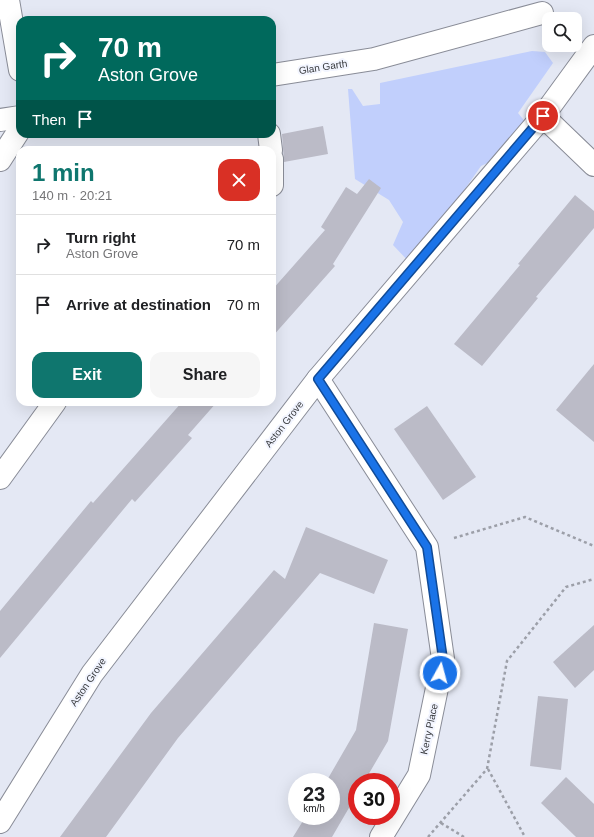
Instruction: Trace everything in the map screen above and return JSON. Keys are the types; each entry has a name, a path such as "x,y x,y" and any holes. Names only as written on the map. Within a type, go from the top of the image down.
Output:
{"street":[{"path":"8,0 16,47"},
{"name":"Glan Garth","path":"276,74 374,59 542,13"},
{"name":"Aston Grove","path":"0,822 92,674 318,379 543,116 594,46"},
{"path":"543,116 594,165"},
{"path":"0,120 16,118"},
{"path":"0,160 16,135"},
{"name":"Kerry Place","path":"318,379 427,547 443,659 419,776 381,837"},
{"path":"0,478 52,406"}],"path":[{"path":"427,547 524,517 594,546"},
{"path":"428,837 487,769 507,661 566,586 594,579"},
{"path":"487,769 525,837"},
{"path":"441,823 464,837"}],"shaded area":[{"path":"532,51 545,52 553,63 518,113 531,129 521,147 481,166 412,265 393,245 403,222 389,200 355,179 348,89 352,89 363,106 380,104 380,83"}],"building":[{"path":"323,126 328,154 284,162 282,134"},
{"path":"369,179 381,188 333,264 335,266 276,332 276,285 325,230 321,227 346,187 357,194"},
{"path":"575,195 594,211 594,228 536,297 538,298 482,366 454,344 520,265 518,264"},
{"path":"594,364 594,442 556,410"},
{"path":"178,406 213,406 188,435 192,438 135,502 132,499 0,658 0,611 91,501 93,503"},
{"path":"427,406 476,477 443,500 394,429"},
{"path":"306,527 388,560 374,594 320,573 178,738 106,837 60,837 151,713 274,570 285,579"},
{"path":"374,623 408,629 388,741 369,773 348,773 348,809 340,823 340,773 331,773 356,730"},
{"path":"594,625 594,670 575,688 553,662"},
{"path":"538,696 568,699 561,770 530,766"},
{"path":"566,777 594,804 594,837 576,837 541,803"},
{"path":"300,825 339,825 332,837 293,837"}],"route":[{"path":"440,673 443,659 427,547 318,379 543,116"}]}
